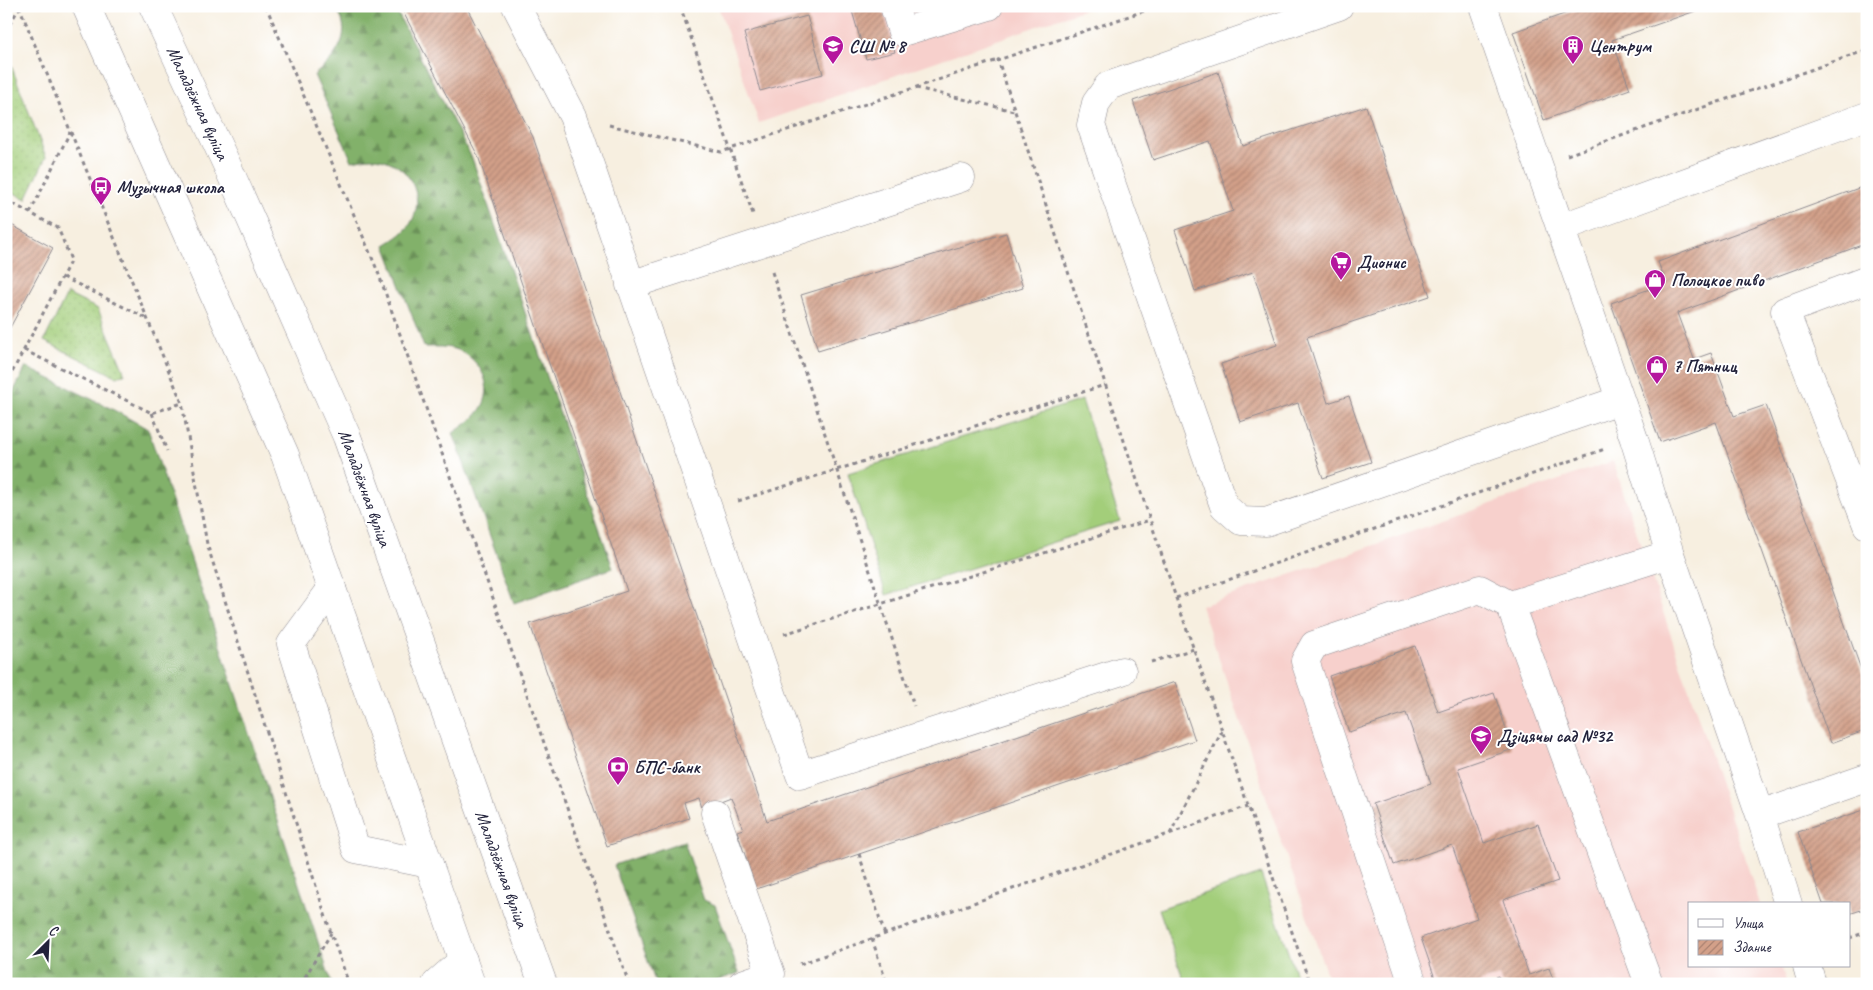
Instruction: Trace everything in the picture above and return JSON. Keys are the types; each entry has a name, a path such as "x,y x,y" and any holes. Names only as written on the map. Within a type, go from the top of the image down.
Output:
{"main road":[{"path":"86,6 285,456 467,972 436,984"},
{"name":"Маладзёжная вуліца","path":"152,6 226,163 347,437 542,984"},
{"path":"516,6 573,116 800,775 1122,671"},
{"path":"894,6 902,32 989,6"},
{"path":"1338,6 1108,86 1096,103 1091,125 1224,506 1241,521 1266,522 1620,400"},
{"path":"1483,6 1634,439 1670,554 1760,815 1787,902"},
{"path":"1560,228 1867,116"},
{"path":"630,285 961,178"},
{"path":"1867,280 1785,311 1867,525"},
{"path":"1510,605 1670,554"},
{"path":"332,588 292,644 356,849 429,864"},
{"path":"1413,984 1305,661 1314,645 1480,589 1510,605 1649,984"},
{"path":"1760,815 1867,778"},
{"path":"715,813 771,974 742,984"},
{"path":"1808,968 1812,984"}],"path":[{"path":"266,6 378,272 628,984"},
{"path":"680,6 763,242 923,735"},
{"path":"573,116 721,152 1159,6"},
{"path":"6,32 19,7"},
{"path":"19,7 182,403 207,544 349,984"},
{"path":"1538,165 1867,50"},
{"path":"998,60 1176,598 1310,984"},
{"path":"916,88 1014,111"},
{"path":"30,212 70,131"},
{"path":"6,200 58,228 71,260 6,384"},
{"path":"63,277 146,318"},
{"path":"24,350 152,413 167,451"},
{"path":"708,510 1105,385"},
{"path":"152,413 182,403"},
{"path":"1176,598 1634,439"},
{"path":"755,643 1150,520"},
{"path":"1122,671 1194,649"},
{"path":"1170,834 1222,731"},
{"path":"771,974 1248,806"},
{"path":"859,854 886,935"},
{"path":"1850,938 1867,932"},
{"path":"301,984 331,933"},
{"path":"872,940 887,984"}],"shaded area":[{"name":"СШ № 8","path":"718,6 1094,6 759,123"},
{"name":"Дзіцячы сад №32","path":"1613,461 1759,902 1688,902 1688,968 1782,968 1787,984 1330,984 1201,606"}],"green space":[{"path":"333,6 394,6 472,158 613,568 514,603 453,433 468,423 485,402 487,393 484,376 473,360 458,350 446,347 424,347 385,245 411,224 416,208 414,187 402,170 393,163 383,159 371,158 352,161 314,75 330,61 341,44 343,25 340,15"},
{"path":"9,60 46,157 26,199 6,189 6,61"},
{"path":"67,294 98,309 125,374 117,377 44,341"},
{"path":"26,367 112,409 148,429 332,984 6,984 6,406"},
{"path":"1082,400 1120,521 886,595 848,473"},
{"path":"684,841 704,900 715,905 739,973 707,984 656,984 614,865"},
{"path":"1261,874 1299,984 1185,984 1159,909"}],"building":[{"path":"400,6 466,6 533,137 767,821 1175,682 1195,740 756,889 737,831 743,829 731,797 702,808 699,798 684,803 689,818 607,846 530,624 627,591 478,156"},
{"path":"870,6 882,6 895,52 866,59 852,11"},
{"name":"Центрум","path":"1587,6 1707,7 1612,40 1630,89 1544,120 1513,32"},
{"path":"807,16 823,74 760,91 744,33"},
{"name":"Дионис","path":"1218,72 1243,146 1366,106 1430,296 1307,337 1328,403 1349,396 1371,462 1323,478 1298,403 1240,422 1221,364 1277,345 1253,272 1195,291 1175,230 1233,211 1210,141 1153,160 1133,101"},
{"path":"1867,185 1867,243 1677,313 1694,359 1711,353 1734,416 1766,405 1867,686 1867,730 1831,743 1716,422 1660,442 1611,303 1666,283 1658,262"},
{"path":"6,222 53,248 6,335"},
{"path":"1006,233 1023,288 818,351 801,295"},
{"path":"1415,646 1438,712 1494,693 1513,749 1458,768 1484,843 1538,824 1558,881 1503,900 1529,975 1549,968 1555,984 1502,984 1499,976 1476,984 1437,984 1421,938 1477,918 1452,845 1394,865 1373,804 1431,784 1406,713 1349,732 1329,676"},
{"path":"1867,809 1867,908 1850,914 1850,902 1822,902 1798,832"}],"place":[{"name":"СШ № 8","path":"833,65"},
{"name":"Центрум","path":"1573,65"},
{"name":"Музычная школа","path":"101,206"},
{"name":"Дионис","path":"1341,281"},
{"name":"Полоцкое пиво","path":"1655,299"},
{"name":"7 Пятниц","path":"1657,385"},
{"name":"Дзіцячы сад №32","path":"1481,755"},
{"name":"БПС-банк","path":"618,786"}]}
